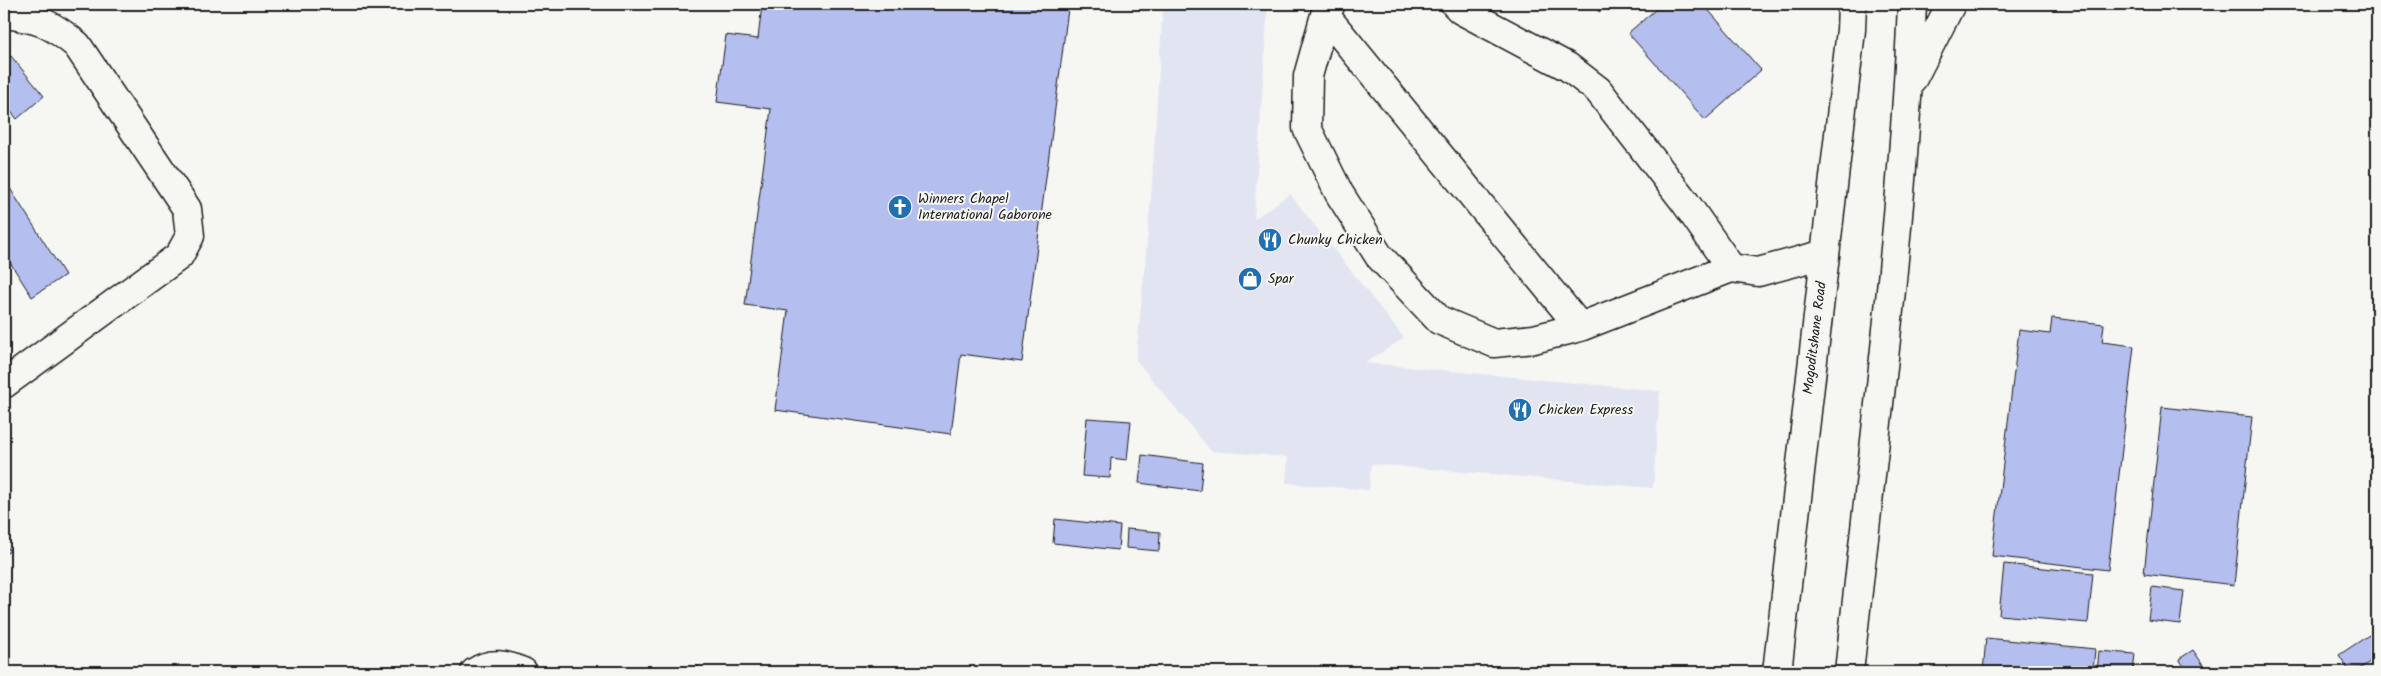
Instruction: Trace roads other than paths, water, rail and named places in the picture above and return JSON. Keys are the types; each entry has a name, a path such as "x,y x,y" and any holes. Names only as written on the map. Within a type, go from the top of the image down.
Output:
{"main road":[{"path":"1455,4 1461,10 1568,67 1598,90 1685,202 1731,268"},
{"path":"1842,4 1852,17"},
{"path":"1849,672 1894,264 1908,86 1912,4"},
{"path":"1908,86 1951,4"},
{"path":"1328,9 1308,76 1307,128 1339,193 1379,256 1439,320 1494,343 1534,339 1580,328 1731,268 1758,272 1825,254"},
{"path":"1328,9 1580,328"},
{"path":"4,14 39,19 59,30 77,45 187,210 190,236 179,256 4,384"},
{"name":"Mogoditshane Road","path":"1777,672 1852,17"},
{"path":"475,672 483,667 506,664 523,672"}],"place":[{"name":"Winners Chapel International Gaborone","path":"900,207"},
{"name":"Chunky Chicken","path":"1270,240"},
{"name":"Spar","path":"1250,279"},
{"name":"Chicken Express","path":"1520,410"}]}
